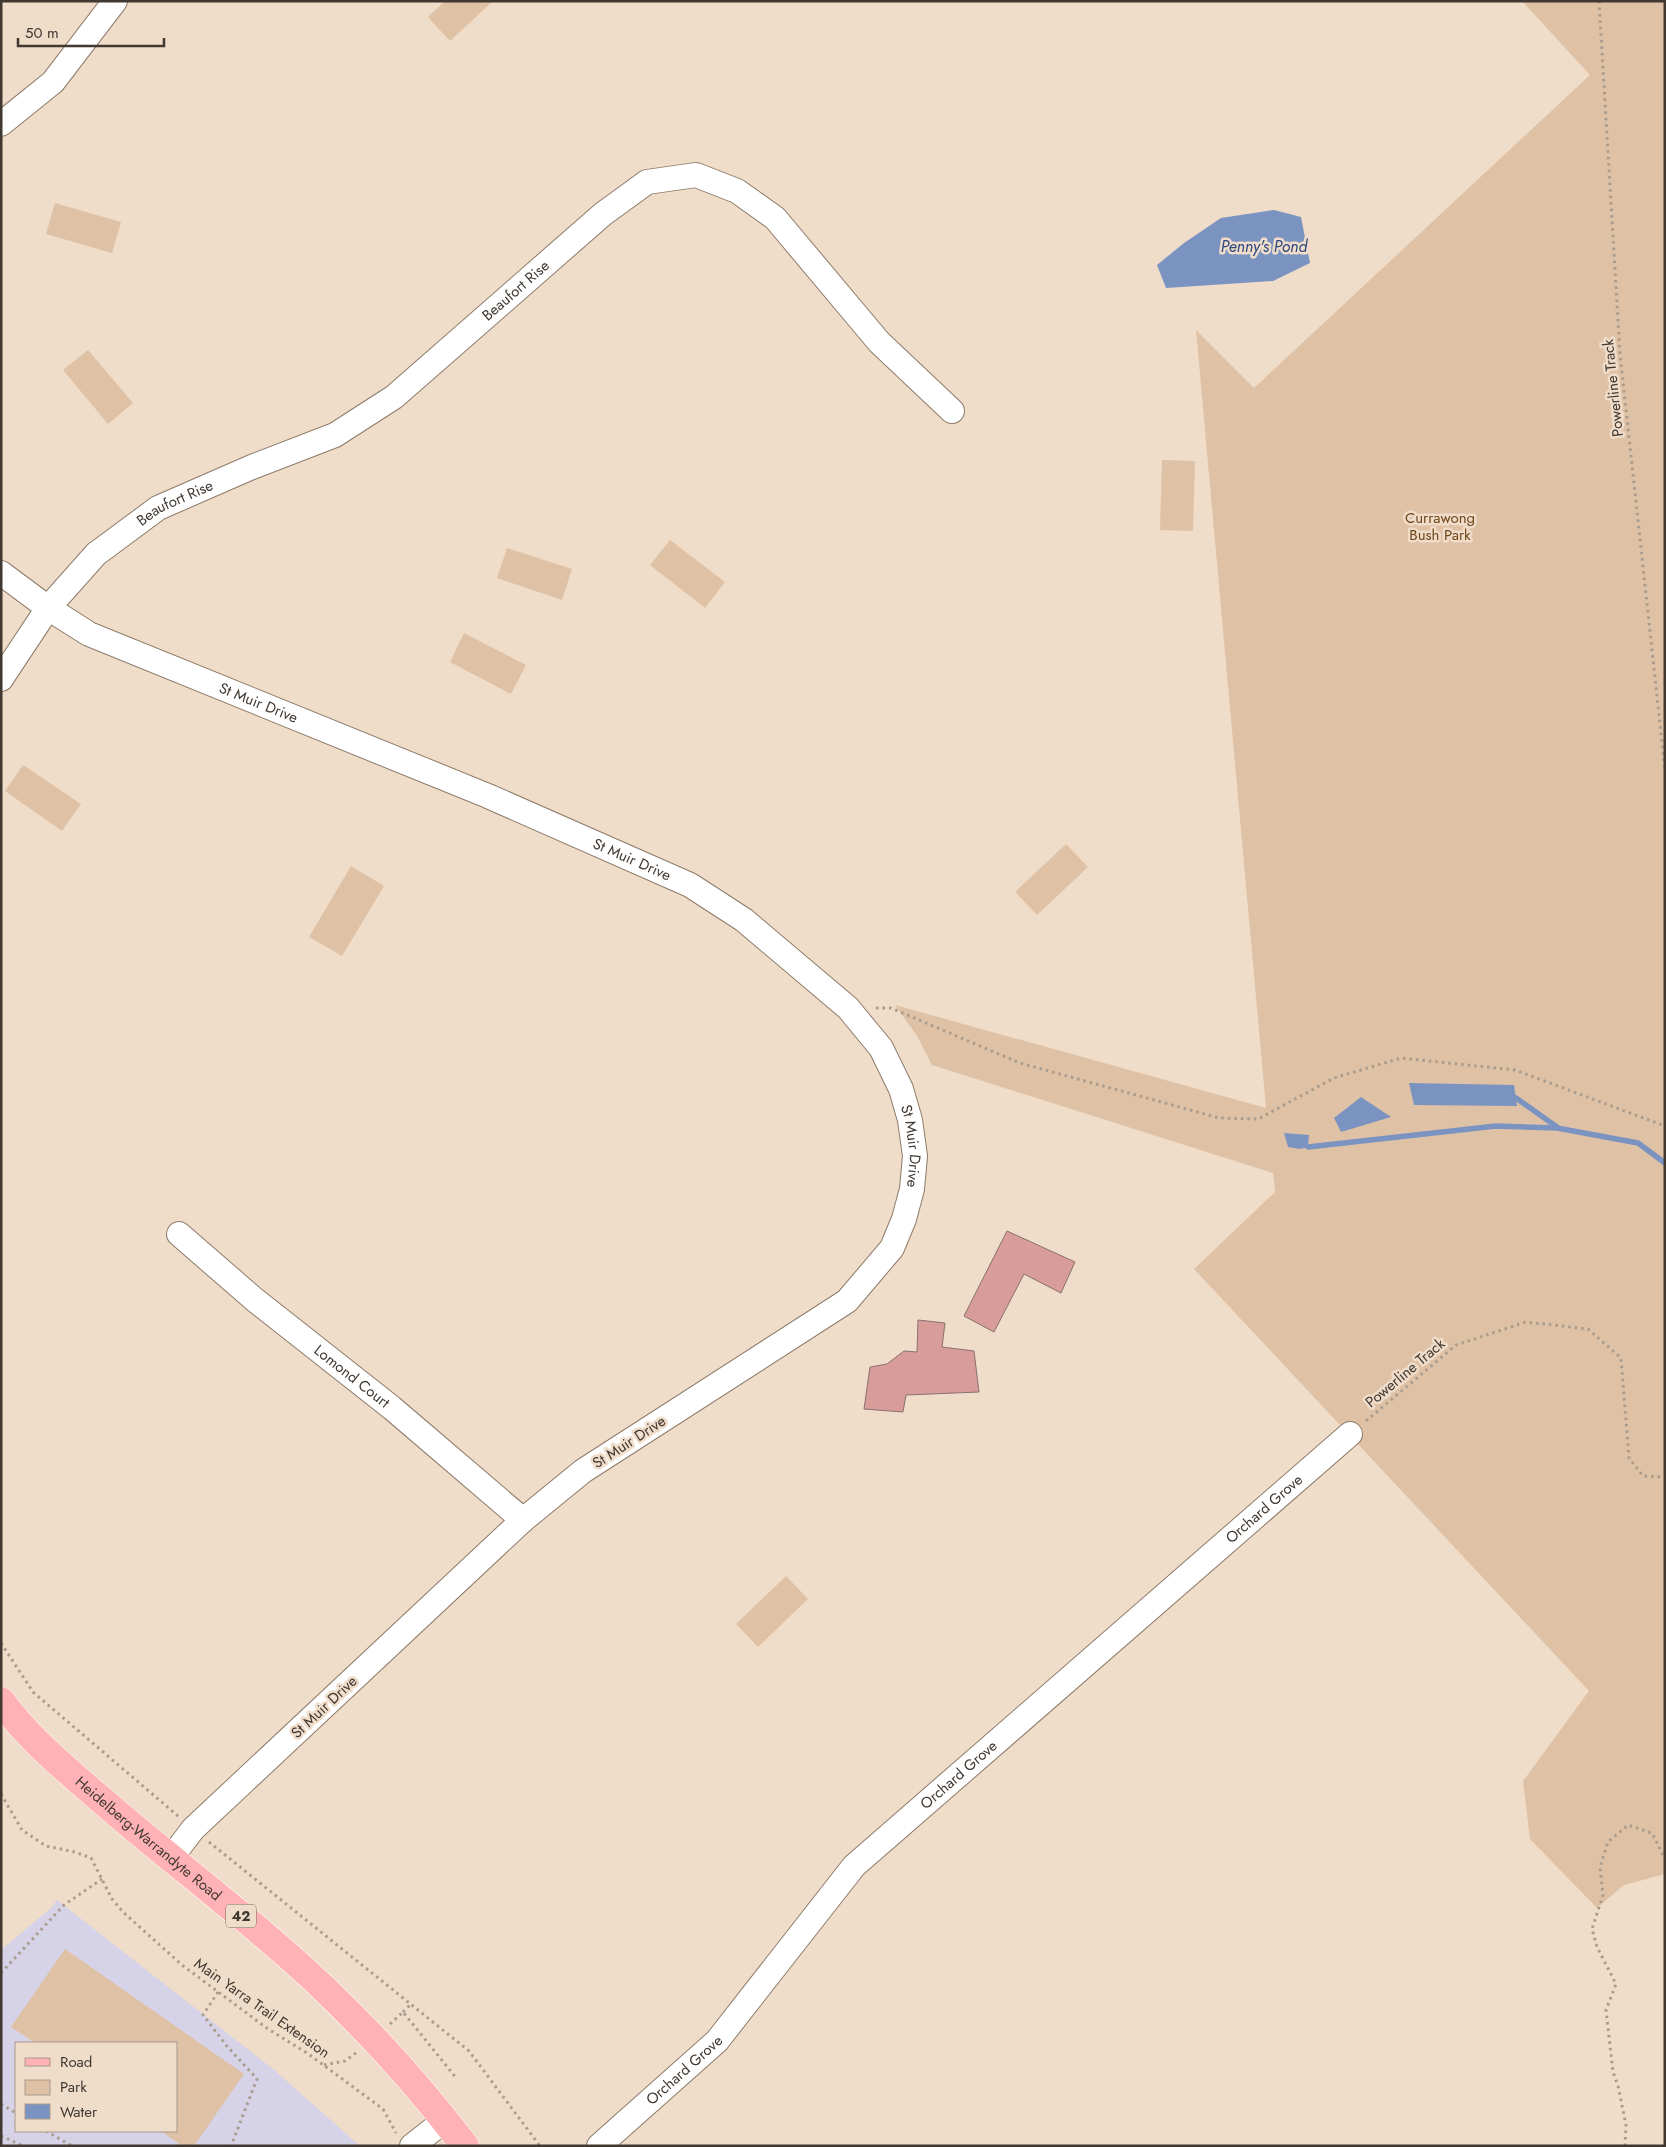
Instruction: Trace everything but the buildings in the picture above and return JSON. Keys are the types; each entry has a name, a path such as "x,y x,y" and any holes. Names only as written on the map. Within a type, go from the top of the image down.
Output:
{"main road":[{"name":"Heidelberg-Warrandyte Road","path":"1,1701 50,1755 271,1940 353,2016 374,2037 465,2146"}],"street":[{"path":"1,124 53,82 115,1"},
{"name":"Beaufort Rise","path":"1,679 48,608 96,554 158,508 252,467 335,435 394,397 603,214 647,182 696,175 737,191 775,218 879,342 952,411"},
{"name":"St Muir Drive","path":"1,573 48,608 88,634 488,796 690,885 744,920 848,1008 881,1048 901,1089 910,1120 915,1156 912,1189 904,1219 892,1248 848,1301 583,1471 523,1520 193,1829 171,1858"},
{"name":"Lomond Court","path":"179,1234 255,1300 392,1408 523,1520"},
{"name":"Orchard Grove","path":"599,2146 717,2041 854,1866 1350,1434"},
{"path":"406,2142 445,2120"}],"path":[{"name":"Powerline Track","path":"1599,1 1620,354 1665,770"},
{"path":"848,1008 891,1008 1020,1063 1219,1118 1258,1120 1334,1078 1401,1058 1515,1070 1665,1126"},
{"name":"Powerline Track","path":"1350,1434 1456,1345 1526,1322 1588,1329 1621,1358 1629,1458 1643,1476 1665,1477"},
{"path":"1,1642 33,1692 193,1829 469,2051 540,2146"},
{"name":"Main Yarra Trail Extension","path":"1,1794 22,1830 46,1846 75,1852 91,1858 112,1898 123,1912 182,1965 268,2029 307,2053 382,2109 406,2142"},
{"path":"1625,2146 1626,2125 1618,2086 1613,2072 1606,2010 1616,1984 1597,1948 1592,1929 1603,1895 1600,1867 1608,1842 1628,1826 1652,1833 1665,1859"},
{"path":"1,1973 64,1905 102,1879"},
{"path":"218,1992 203,2016 257,2079 231,2146"},
{"path":"403,2012 411,2004"},
{"path":"1,2104 15,2112"},
{"path":"48,2132 72,2146"},
{"path":"1,2136 23,2146"}],"shaded area":[{"path":"57,1900 273,2069 360,2146 1,2146 1,1950 51,1908"}],"green space":[{"path":"445,1 493,1 450,41 428,17"},
{"name":"Currawong Bush Park","path":"1522,1 1665,1 1665,1874 1624,1885 1597,1908 1530,1839 1523,1781 1589,1691 1194,1269 1275,1192 1273,1173 932,1065 917,1036 895,1005 1266,1108 1196,330 1254,388 1590,75"},
{"path":"55,203 121,222 112,253 46,234"},
{"path":"88,350 133,403 108,424 63,370"},
{"path":"1162,460 1195,461 1193,531 1160,530"},
{"path":"670,540 725,582 705,608 650,565"},
{"path":"507,548 572,569 562,600 497,578"},
{"path":"464,633 526,665 511,694 450,662"},
{"path":"23,765 81,804 62,831 5,791"},
{"path":"1066,844 1088,867 1037,915 1015,892"},
{"path":"351,866 384,886 342,956 309,937"},
{"path":"786,1576 808,1599 758,1647 736,1624"},
{"path":"65,1949 244,2074 194,2146 182,2146 162,2132 178,2132 178,2042 34,2042 11,2027"}],"water":[{"name":"Penny's Pond","path":"1274,210 1301,217 1310,263 1273,281 1166,288 1157,265 1184,243 1221,218"},
{"path":"1409,1083 1514,1085 1517,1106 1414,1105"},
{"path":"1361,1097 1391,1117 1341,1132 1334,1118"},
{"path":"1284,1133 1309,1135 1308,1147 1300,1149 1288,1147"}],"waterway":[{"path":"1516,1098 1557,1127"},
{"path":"1308,1147 1496,1126 1557,1128 1638,1143 1665,1163"}]}
